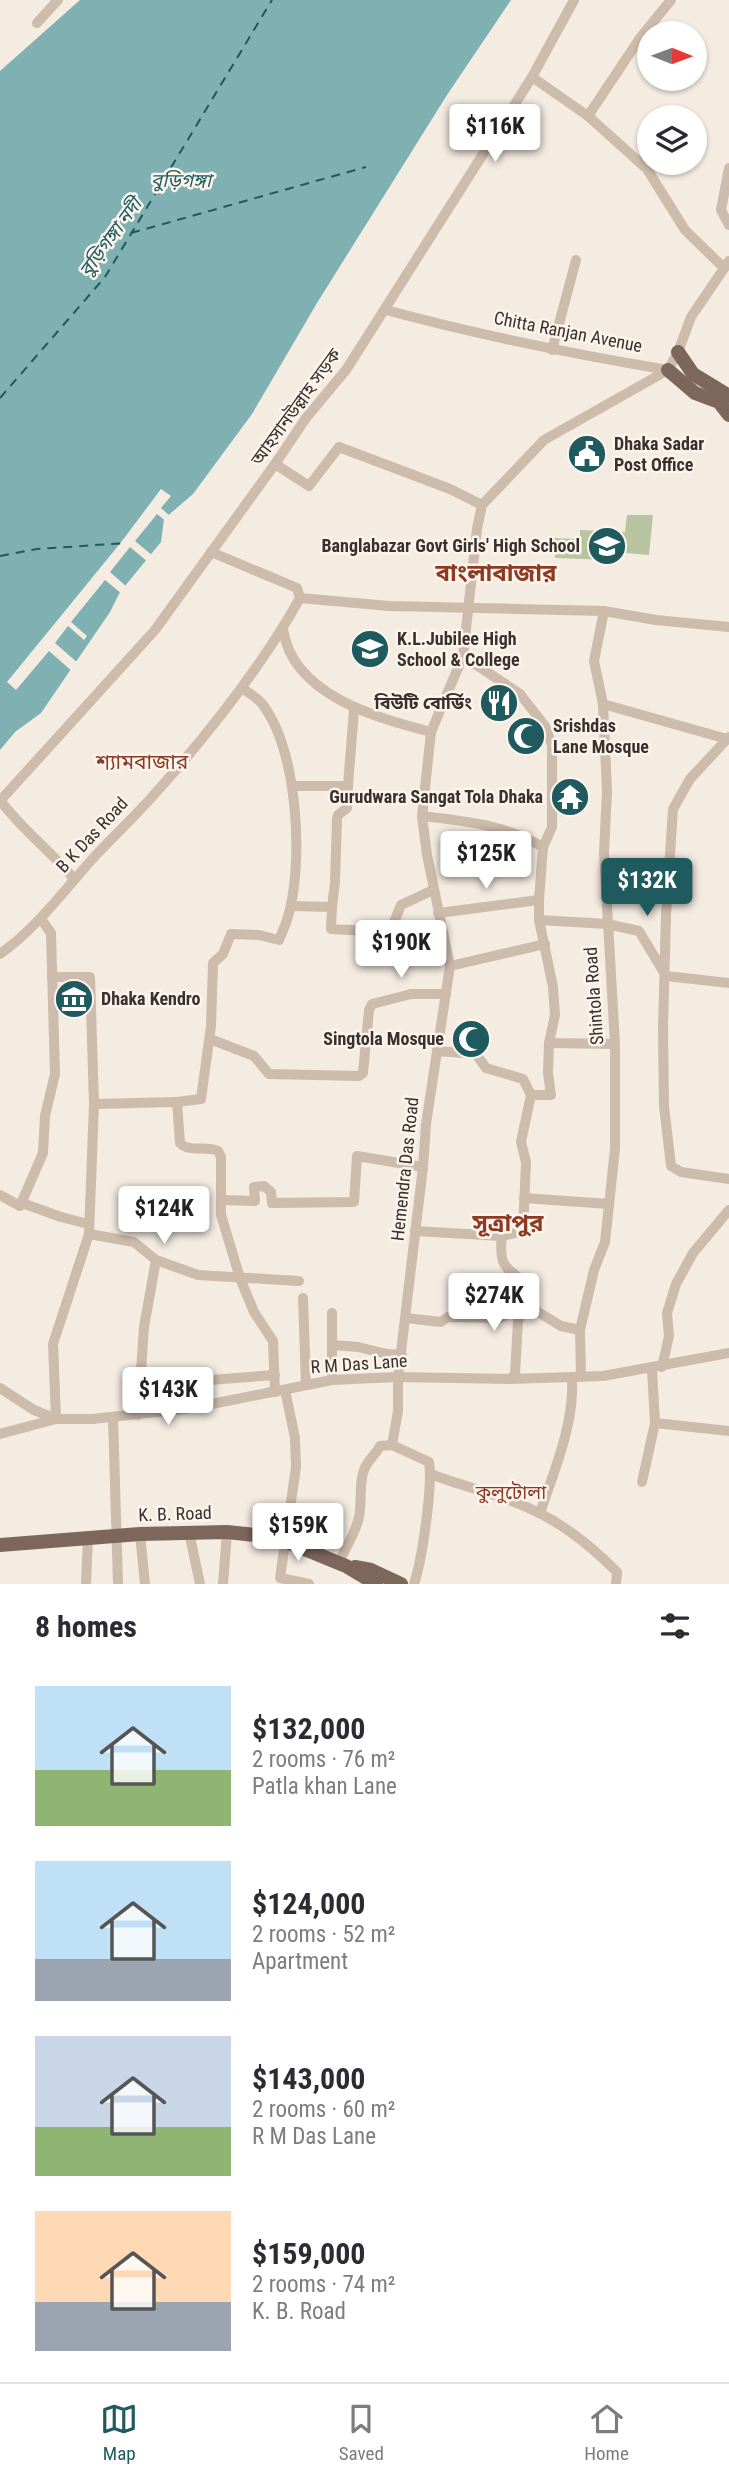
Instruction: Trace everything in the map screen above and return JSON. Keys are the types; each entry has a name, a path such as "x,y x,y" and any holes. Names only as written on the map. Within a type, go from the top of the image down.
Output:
{"main road":[{"path":"678,352 693,374 729,396"},
{"path":"668,370 695,393 719,402 729,415"},
{"name":"K. B. Road","path":"0,1545 140,1534 227,1531 285,1541 343,1564 371,1570 401,1584"},
{"name":"K. B. Road","path":"343,1564 376,1584"}],"street":[{"path":"37,23 58,0"},
{"name":"আহসানউল্লাহ সড়ক","path":"0,801 155,630 306,418 346,370 532,78 574,0"},
{"path":"588,116 640,38 671,0"},
{"path":"532,78 588,116 647,169 685,230 726,264 691,317 668,370 544,440 482,505 463,656 431,732 422,816 433,890 450,966 545,944"},
{"path":"729,168 720,210 729,225"},
{"path":"552,350 576,260"},
{"name":"Chitta Ranjan Avenue","path":"386,310 460,330 552,350 668,370"},
{"path":"275,464 309,486 338,447 450,489 482,505"},
{"path":"211,552 297,588 300,598 388,606 604,611 656,620 729,627"},
{"name":"B K Das Road","path":"0,954 41,919 222,715 283,629 300,598"},
{"name":"Shintola Road","path":"536,1511 556,1468 570,1412 580,1330 594,1270 605,1242 615,1149 615,1044 604,853 607,791 603,704 594,661 604,611"},
{"path":"283,629 285,646 307,674 335,698 354,709 387,721 431,732"},
{"path":"463,656 520,694 545,726 552,745 552,827 543,847 539,900 539,920 553,987 555,1015 549,1043 548,1073 551,1095 531,1095"},
{"path":"94,1104 201,1099 209,1039 212,966 223,954 230,936 259,935 278,940 291,906 296,849 293,786 276,726 261,702 242,688"},
{"path":"603,704 728,738 690,779 673,809 666,915 664,1106 671,1166 681,1172 729,1179"},
{"path":"354,709 347,808 337,819 331,929 390,932 401,905 433,890"},
{"path":"293,786 348,786"},
{"path":"0,801 19,825 74,879"},
{"path":"422,816 494,826 522,835 543,847"},
{"path":"438,913 539,900"},
{"path":"291,906 332,907"},
{"path":"0,1195 17,1206 22,1203 43,1153 45,1116 55,1074 51,933 41,919"},
{"path":"539,920 607,924 639,931 666,976"},
{"name":"Hemendra Das Road","path":"392,1445 398,1411 398,1377 426,1124 450,966"},
{"path":"666,976 729,983"},
{"path":"0,1434 55,1419 53,1344 89,1229 94,1104 90,977 52,977"},
{"path":"209,1039 254,1056 269,1074 359,1076 363,1073 369,1010 372,1004 411,994 446,994"},
{"path":"549,1043 615,1044"},
{"path":"415,1231 502,1236 523,1231 526,1162 521,1142 531,1095 523,1079 486,1068 476,1054 437,1051"},
{"path":"177,1102 180,1143 187,1149 212,1148 218,1151 221,1157 221,1215 240,1278 254,1312 272,1341 275,1375 295,1438 296,1468 280,1578 307,1584"},
{"path":"221,1200 255,1202 254,1187 264,1186 271,1191 272,1203 354,1202 357,1156 423,1167"},
{"path":"524,1198 609,1205"},
{"path":"22,1203 89,1229 134,1242 156,1260 198,1275 299,1281"},
{"path":"642,1482 655,1423 657,1368 669,1336 667,1313 676,1284 693,1253 729,1210"},
{"path":"502,1236 500,1257 504,1265 532,1287 518,1321 515,1374 510,1379"},
{"path":"138,1415 144,1327 156,1260"},
{"path":"303,1298 306,1385"},
{"path":"524,1304 561,1326 580,1330"},
{"path":"405,1318 441,1322 448,1317 500,1318 524,1304"},
{"path":"332,1313 332,1380"},
{"path":"332,1345 402,1356"},
{"name":"R M Das Lane","path":"0,1388 34,1410 55,1419 113,1417 192,1408 332,1380 398,1377 576,1377 657,1368 729,1353"},
{"path":"141,1381 183,1382 275,1375"},
{"path":"113,1417 117,1584"},
{"path":"655,1423 729,1431"},
{"path":"343,1564 359,1517 360,1488 369,1459 376,1454 380,1446 392,1445 429,1462 431,1474 424,1538 414,1584"},
{"path":"431,1474 514,1501 567,1528 617,1572 616,1584"},
{"path":"223,1584 227,1531"},
{"path":"189,1532 200,1584"},
{"path":"140,1534 145,1584"},
{"path":"86,1584 88,1538"}],"green space":[{"path":"627,515 653,515 649,555 609,555 608,560 555,558 554,538 580,539 580,530 625,532"}],"water":[{"name":"বুড়িগঙ্গা","path":"80,0 511,0 447,95 317,303 252,414 193,494 164,519 161,542 120,592 110,612 41,713 15,732 0,750 0,71"}],"pier":[{"path":"161,489 171,496 161,508 171,517 167,522 157,514 135,541 153,556 148,562 130,547 110,572 127,587 122,594 105,580 71,622 87,636 84,640 68,626 55,643 79,664 73,672 49,651 16,690 7,682"}],"ferry route":[{"path":"0,398 105,277 272,0"},
{"path":"131,233 366,167"},
{"path":"0,556 37,549 127,543"}],"place":[{"name":"Dhaka Sadar Post Office","path":"587,454"},
{"name":"Banglabazar Govt Girls' High School","path":"607,546"},
{"name":"K.L.Jubilee High School & College","path":"370,649"},
{"name":"বিউটি বোর্ডিং","path":"499,703"},
{"name":"Srishdas Lane Mosque","path":"526,736"},
{"name":"Gurudwara Sangat Tola Dhaka","path":"570,797"},
{"name":"Dhaka Kendro","path":"74,999"},
{"name":"Singtola Mosque","path":"471,1039"}],"district":[{"name":"বাংলাবাজার","path":"496,573"},
{"name":"শ্যামবাজার","path":"142,762"},
{"name":"সূত্রাপুর","path":"508,1223"},
{"name":"কুলুটোলা","path":"511,1492"}],"water label":[{"name":"বুড়িগঙ্গা নদী","path":"110,237"}]}
